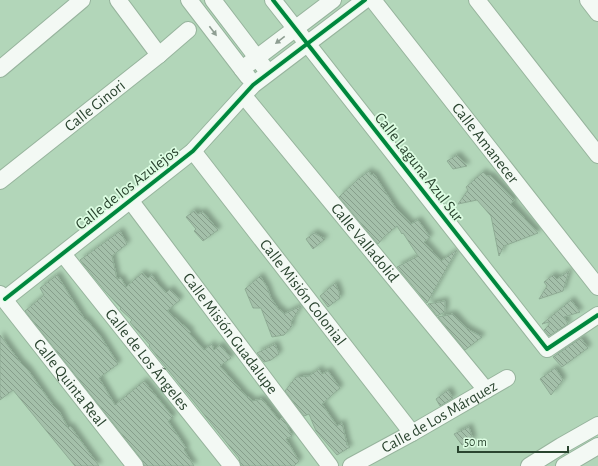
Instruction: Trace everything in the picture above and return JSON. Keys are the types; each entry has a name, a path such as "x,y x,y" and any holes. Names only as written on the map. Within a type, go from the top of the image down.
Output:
{"street":[{"path":"0,68 82,0"},
{"path":"118,0 159,55"},
{"name":"Calle Valladolid","path":"189,0 242,69 249,90 486,390"},
{"path":"213,0 268,73"},
{"name":"Calle Laguna Azul Sur","path":"273,0 547,349 598,315"},
{"path":"242,69 333,0"},
{"name":"Calle de los Azulejos","path":"3,296 63,254 193,151 249,90 268,73 365,0"},
{"name":"Calle Amanecer","path":"373,0 598,287"},
{"path":"477,0 598,156"},
{"path":"588,0 598,13"},
{"name":"Calle Ginori","path":"0,181 159,55 188,30"},
{"name":"Calle Misión Colonial","path":"193,151 412,433"},
{"name":"Calle Misión Guadalupe","path":"130,200 330,466"},
{"name":"Calle de Los Ángeles","path":"63,254 232,466"},
{"name":"Calle Quinta Real","path":"3,296 135,466"},
{"name":"Calle de Los Márquez","path":"351,466 412,433 507,378"},
{"path":"529,466 598,425"},
{"path":"564,466 598,446"}],"building":[{"path":"457,155 467,166 453,169 447,161"},
{"path":"369,171 371,175 374,174 395,207 411,224 418,220 430,237 424,242 441,261 457,250 427,303 397,267 418,256 403,233 402,234 397,226 378,244 339,197"},
{"path":"483,172 487,176 491,176 514,200 511,204 538,233 504,246 499,256 491,216 477,200 458,204 468,190 466,187"},
{"path":"194,211 198,214 203,212 218,230 203,241 194,231 196,229 186,217"},
{"path":"120,231 127,244 112,256 117,279 121,278 126,287 142,273 148,278 152,275 166,293 170,289 180,300 167,311 191,332 189,333 204,350 212,344 214,350 220,345 231,358 220,366 247,397 248,396 252,401 262,399 279,420 282,417 292,436 286,439 299,461 294,466 241,466 239,458 149,346 150,345 130,322 132,320 120,309 121,308 80,260"},
{"path":"314,233 325,239 313,249 306,239"},
{"path":"569,271 563,291 539,299 547,286 544,282 553,275 557,279"},
{"path":"57,275 85,320 86,319 101,337 118,364 99,378 115,405 144,381 173,417 168,421 186,448 184,450 194,466 144,466 142,460 25,311 44,295 40,288"},
{"path":"260,276 267,287 271,298 279,310 280,309 284,314 301,306 291,322 292,326 284,335 272,337 261,308 253,308 245,289"},
{"path":"335,283 340,298 328,307 320,296"},
{"path":"571,300 580,312 564,317 568,324 549,336 544,330 549,325 549,322 542,324"},
{"path":"445,301 445,312 437,316 428,304"},
{"path":"453,314 466,328 482,337 465,350 438,317"},
{"path":"0,335 20,362 28,370 52,404 59,411 68,428 70,426 99,466 75,466 13,390 0,400"},
{"path":"581,338 588,348 562,367 553,357"},
{"path":"275,344 279,354 271,360 264,362 257,353"},
{"path":"555,368 563,380 551,395 540,379"},
{"path":"319,369 322,374 328,371 340,388 322,404 337,426 342,423 346,444 350,447 337,455 316,431 309,414 304,416 285,391 296,377 309,376"},
{"path":"448,390 453,398 440,406 436,399"},
{"path":"469,427 473,440 462,445 454,434"}],"cycle path":[{"path":"273,0 547,349 598,315"},
{"path":"5,299 193,151 253,85 365,0"}]}
